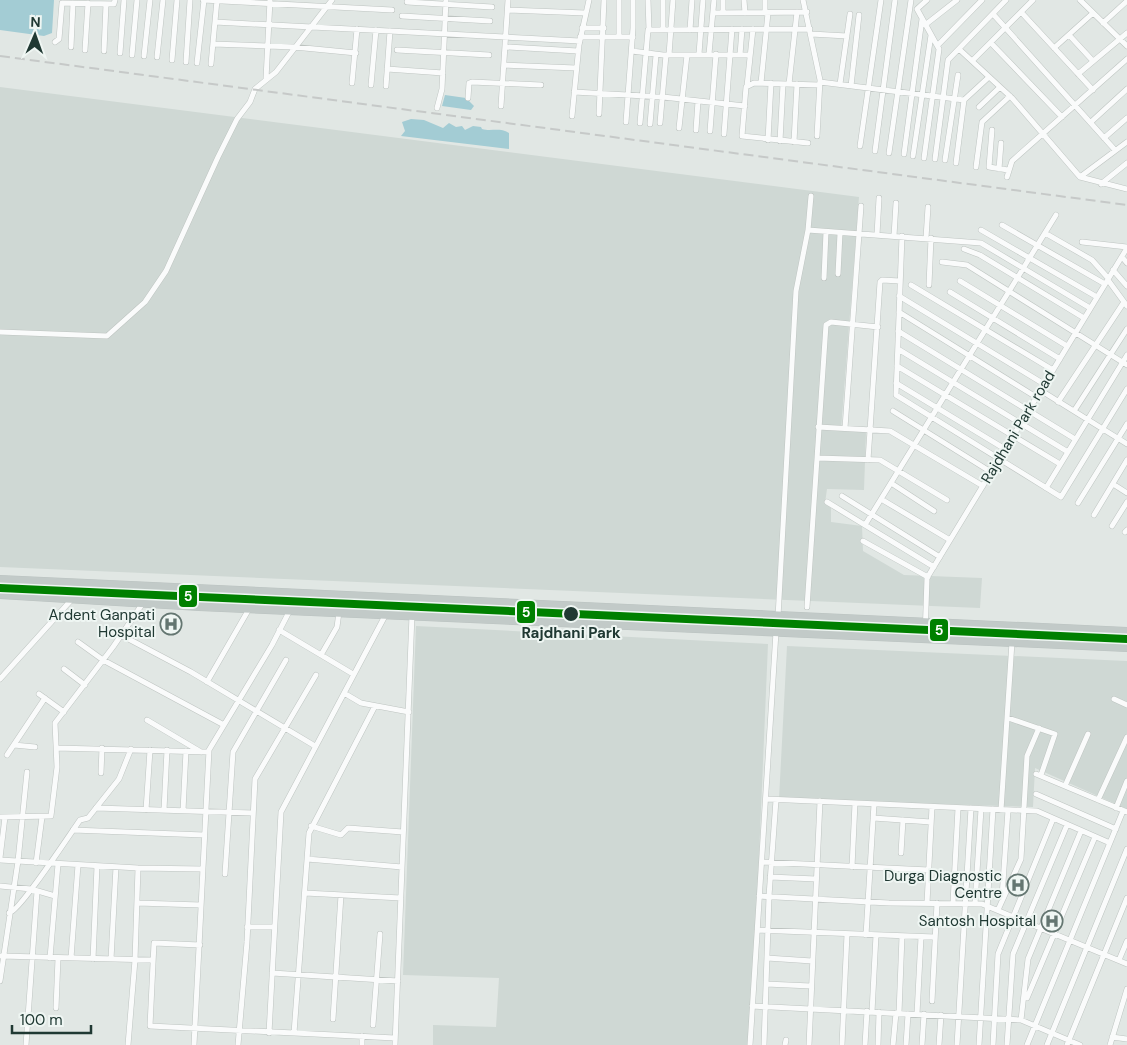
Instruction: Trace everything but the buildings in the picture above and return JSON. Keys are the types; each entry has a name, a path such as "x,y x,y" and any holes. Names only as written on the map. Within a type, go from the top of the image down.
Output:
{"highway":[{"path":"0,580 1127,632"},
{"path":"0,594 290,610 1127,647"},
{"path":"455,602 455,616"}],"street":[{"path":"55,42 59,39 62,3 115,4 115,0"},
{"path":"120,53 124,0"},
{"path":"132,55 137,0"},
{"path":"144,56 150,0"},
{"path":"157,57 163,0"},
{"path":"172,60 177,0"},
{"path":"186,62 190,0"},
{"path":"197,63 203,0 270,2 392,10"},
{"path":"211,64 217,0"},
{"path":"0,332 107,336 144,302 166,271 237,118 248,106 256,87 276,72 332,0"},
{"path":"501,106 508,0"},
{"path":"572,116 578,51 589,0"},
{"path":"599,114 604,37 604,0"},
{"path":"619,0 619,37"},
{"path":"626,122 633,37 633,0"},
{"path":"640,122 648,30 648,0"},
{"path":"663,0 663,30"},
{"path":"660,122 672,30 673,0"},
{"path":"690,30 692,0"},
{"path":"699,54 703,0"},
{"path":"710,131 714,0"},
{"path":"722,13 723,0"},
{"path":"744,0 745,13"},
{"path":"761,83 766,29 765,0"},
{"path":"804,0 819,84 817,136"},
{"path":"860,146 881,0"},
{"path":"875,151 895,0"},
{"path":"889,153 910,0"},
{"path":"924,158 939,50 938,44 925,25 917,8 927,0"},
{"path":"925,25 957,0"},
{"path":"938,44 981,0"},
{"path":"935,158 948,60 1006,0"},
{"path":"972,61 1033,0"},
{"path":"1080,0 1127,46"},
{"path":"1103,22 1127,1"},
{"path":"266,79 270,2"},
{"path":"407,2 446,2 492,7"},
{"path":"438,108 443,73 446,2"},
{"path":"71,47 73,3"},
{"path":"85,50 88,3"},
{"path":"104,50 106,4"},
{"path":"508,10 585,13"},
{"path":"780,141 797,12"},
{"path":"713,13 807,12"},
{"path":"1021,12 1093,90"},
{"path":"1054,48 1093,13"},
{"path":"840,84 850,14"},
{"path":"992,14 1116,150"},
{"path":"851,86 860,15"},
{"path":"402,16 490,21"},
{"path":"904,154 922,19"},
{"path":"215,22 506,37 580,39 633,37"},
{"path":"582,28 604,28"},
{"path":"352,83 357,29"},
{"path":"724,134 732,29"},
{"path":"740,55 742,29"},
{"path":"753,29 742,136 808,143"},
{"path":"648,30 795,29 847,36"},
{"path":"371,85 376,30"},
{"path":"386,86 390,31"},
{"path":"1078,74 1127,33"},
{"path":"913,156 931,34"},
{"path":"1069,35 1093,61"},
{"path":"991,42 1062,117"},
{"path":"213,44 294,47 356,53"},
{"path":"506,47 578,51"},
{"path":"959,49 1010,96 1080,177 1101,184 1126,188"},
{"path":"397,50 490,55"},
{"path":"632,51 668,55 750,55"},
{"path":"650,124 656,54"},
{"path":"679,128 687,55"},
{"path":"1007,177 1012,161 1127,59"},
{"path":"504,65 576,68"},
{"path":"387,69 443,73"},
{"path":"945,160 958,75"},
{"path":"956,163 964,100 990,77"},
{"path":"468,98 470,82 541,85"},
{"path":"747,86 761,83 840,84 964,100"},
{"path":"768,140 771,84"},
{"path":"794,142 797,84"},
{"path":"979,107 1000,87"},
{"path":"1091,122 1127,89"},
{"path":"574,92 663,97 745,106"},
{"path":"976,167 982,122 1010,96"},
{"path":"696,130 698,101"},
{"path":"1104,138 1127,118"},
{"path":"992,130 988,167 1008,170"},
{"path":"1080,177 1127,142"},
{"path":"999,169 1001,143"},
{"path":"1101,184 1127,163"},
{"path":"778,617 796,291 808,230 811,196"},
{"path":"877,235 879,198"},
{"path":"894,236 896,203"},
{"path":"845,428 861,206"},
{"path":"928,207 929,285"},
{"path":"865,525 1056,215"},
{"path":"1002,225 1107,281"},
{"path":"808,230 981,243 1090,308"},
{"path":"981,230 1097,298"},
{"path":"824,278 826,232"},
{"path":"838,274 840,232"},
{"path":"1044,233 1092,260 1126,304 1058,402"},
{"path":"902,236 896,395 1062,496 1127,389"},
{"path":"1082,242 1127,248"},
{"name":"Rajdhani Park road","path":"925,638 928,577 1127,248"},
{"path":"964,250 980,255 1084,318"},
{"path":"1122,257 1127,263"},
{"path":"942,262 967,265 1125,363"},
{"path":"1114,270 1127,286"},
{"path":"868,460 880,282 882,280 900,281"},
{"path":"960,281 1067,346"},
{"path":"911,284 984,331 1052,370"},
{"path":"950,292 1060,359"},
{"path":"899,296 1044,384"},
{"path":"899,312 968,357 1036,397"},
{"path":"807,607 826,325 831,322 878,327"},
{"path":"1074,411 1127,329"},
{"path":"898,331 1075,439"},
{"path":"898,349 1068,452"},
{"path":"1046,488 1087,419 1125,363 1127,356"},
{"path":"897,366 1060,464"},
{"path":"896,383 1005,449"},
{"path":"1040,390 1127,444"},
{"path":"893,411 991,472"},
{"path":"1078,503 1127,424"},
{"path":"818,427 890,431 915,444 983,486"},
{"path":"817,458 880,460 946,500"},
{"path":"1094,515 1127,460"},
{"path":"891,483 934,511"},
{"path":"1113,484 1127,493"},
{"path":"842,496 940,557"},
{"path":"881,499 950,540"},
{"path":"827,502 934,567"},
{"path":"1112,526 1127,502"},
{"path":"863,540 928,577"},
{"path":"0,679 73,598"},
{"path":"143,602 104,660 55,722 57,767 51,816 2,817 0,859 48,864 202,869"},
{"path":"207,682 249,608"},
{"path":"194,1045 209,752 290,610"},
{"path":"321,655 337,627 339,612"},
{"path":"269,1033 280,817 314,746 386,614"},
{"path":"395,1045 412,614"},
{"path":"279,630 353,674"},
{"path":"750,1045 767,799 776,632"},
{"path":"121,635 207,682 314,746"},
{"path":"78,642 104,660 224,725"},
{"path":"1001,902 1012,642"},
{"path":"225,874 233,752 286,660"},
{"path":"64,669 85,685"},
{"path":"238,1045 256,777 316,675"},
{"path":"344,693 361,703 409,712"},
{"path":"38,694 64,712"},
{"path":"7,755 45,698"},
{"path":"1114,699 1127,705"},
{"path":"294,1033 311,826 375,706"},
{"path":"1008,718 1056,735 1038,774 1125,812 1110,843 1027,1045"},
{"path":"147,720 201,752"},
{"path":"998,910 1021,860 1022,811 1027,756 1039,728"},
{"path":"1065,786 1088,734"},
{"path":"1098,800 1127,737"},
{"path":"14,745 35,747"},
{"path":"56,748 209,752"},
{"path":"100,772 102,748"},
{"path":"9,913 15,912 35,890 48,864 80,820 88,818 119,779 131,749"},
{"path":"146,810 150,750"},
{"path":"164,810 167,750"},
{"path":"183,811 186,751"},
{"path":"0,981 1,956 18,861 27,772"},
{"path":"1116,808 1127,781"},
{"path":"1036,794 1116,829"},
{"path":"767,799 1037,812 1110,843"},
{"path":"764,1045 769,896 776,800"},
{"path":"808,1045 820,801"},
{"path":"852,867 855,803"},
{"path":"866,935 874,804"},
{"path":"927,903 932,806"},
{"path":"96,808 253,813"},
{"path":"953,903 958,808"},
{"path":"957,1045 971,808"},
{"path":"976,904 981,809"},
{"path":"979,1045 993,809"},
{"path":"36,863 42,817"},
{"path":"873,818 932,822"},
{"path":"993,1045 998,954 1015,917 1053,819"},
{"path":"901,853 903,820"},
{"path":"1007,1045 1013,956 1067,825"},
{"path":"311,826 341,835 348,828 403,832"},
{"path":"73,830 204,835"},
{"path":"1021,1020 1025,1002 1027,961 1081,831"},
{"path":"1025,1002 1056,934 1095,837"},
{"path":"1047,1045 1127,849"},
{"path":"307,859 402,867"},
{"path":"762,862 929,870"},
{"path":"50,958 58,864"},
{"path":"71,958 78,865"},
{"path":"93,959 97,866"},
{"path":"111,959 116,867"},
{"path":"128,1045 135,960 138,868"},
{"path":"770,876 816,879"},
{"path":"0,886 35,890 55,896"},
{"path":"26,1045 35,890"},
{"path":"305,892 401,898"},
{"path":"333,1019 341,895"},
{"path":"759,896 976,904 1026,921 1127,964"},
{"path":"1067,1042 1127,898"},
{"path":"137,903 201,905"},
{"path":"932,1001 937,903"},
{"path":"247,927 274,927"},
{"path":"757,930 936,938"},
{"path":"373,1025 380,934"},
{"path":"842,1045 847,934"},
{"path":"865,1045 876,935"},
{"path":"893,1045 898,1013 902,936"},
{"path":"918,1014 920,937"},
{"path":"1119,960 1127,940"},
{"path":"200,945 156,942 153,960 150,1026 395,1038"},
{"path":"1,956 153,960"},
{"path":"56,1008 58,958"},
{"path":"767,958 812,961"},
{"path":"272,973 398,981"},
{"path":"766,984 811,986"},
{"path":"1110,1045 1127,989"},
{"path":"752,1006 1021,1020 1067,1042 1080,1045"},
{"path":"878,1045 880,1012"},
{"path":"906,1045 908,1014"},
{"path":"922,1045 924,1014"},
{"path":"939,1045 941,1015"},
{"path":"362,1036 362,1045"},
{"path":"1112,1037 1127,1039"}],"shaded area":[{"path":"0,87 859,197 841,430 866,432 864,490 827,489 825,503 831,508 831,522 862,526 863,551 904,575 982,578 980,608 0,567"},
{"path":"416,626 768,644 751,1045 433,1045 433,1025 496,1027 499,978 403,975"},
{"path":"787,646 1127,661 1127,809 1035,768 1033,807 779,799"}],"water":[{"path":"0,0 54,0 52,33 44,36 0,30"},
{"path":"445,95 466,98 474,106 471,110 442,106"},
{"path":"411,119 424,120 443,128 449,123 456,127 462,126 465,130 473,126 481,127 485,130 505,131 509,133 509,149 401,136 405,131 402,122"}],"railway":[{"path":"0,56 1127,205"}],"transit line":[{"name":"5","path":"0,588 1127,639"}],"place":[{"name":"Rajdhani Park","path":"571,614"},
{"name":"Ardent Ganpati Hospital","path":"171,624"},
{"name":"Durga Diagnostic Centre","path":"1018,885"},
{"name":"Santosh Hospital","path":"1052,921"}]}
